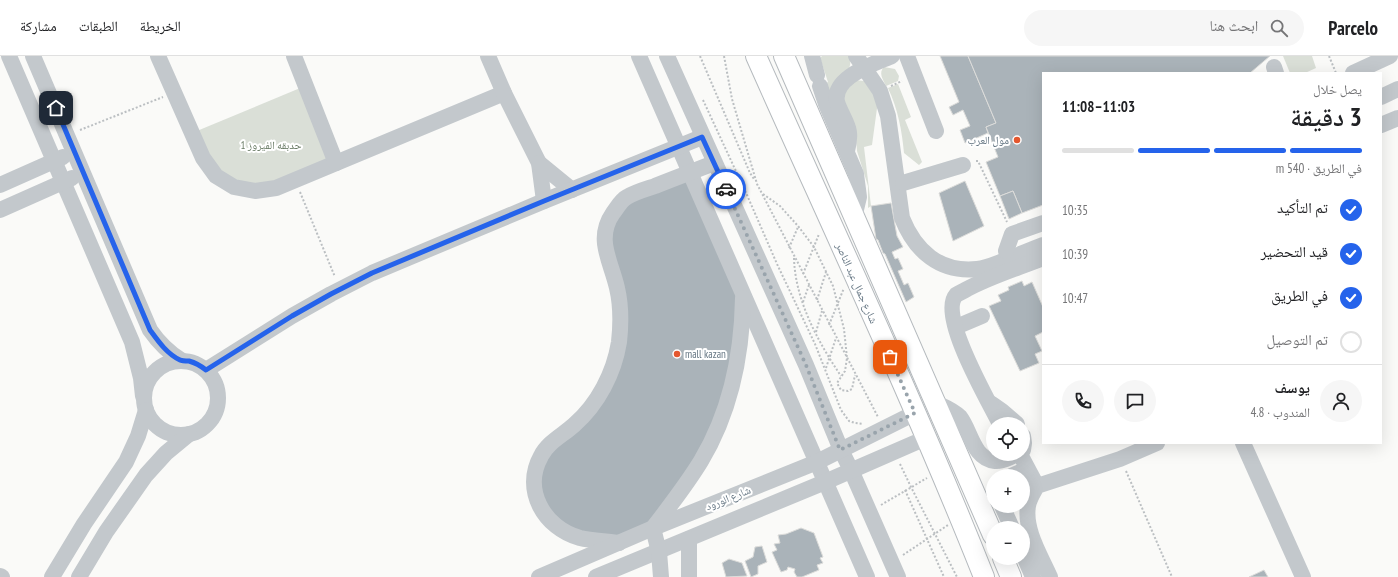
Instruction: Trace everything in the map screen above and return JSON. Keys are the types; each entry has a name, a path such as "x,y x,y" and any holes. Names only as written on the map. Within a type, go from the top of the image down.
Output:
{"main road":[{"name":"شارع جمال عبد الناصر","path":"756,56 926,438 984,577"},
{"path":"784,56 987,521"},
{"path":"1006,565 1011,577"}],"street":[{"path":"9,56 132,342 141,378 144,403 152,422 162,430 175,435 195,432 207,425 214,414 217,407 218,397 216,387 206,370 199,365 181,360 169,352 150,330 33,56"},
{"path":"158,56 203,158 216,176 234,187 255,191 276,188 504,93"},
{"path":"294,56 336,163"},
{"path":"488,56 504,93 539,163 544,201"},
{"path":"639,56 867,577"},
{"path":"667,56 702,137 806,365 840,450 851,470 898,577"},
{"path":"812,56 826,104 854,168 858,182 859,197 854,218"},
{"path":"847,151 850,133 838,103 837,92 842,82 863,61 892,56"},
{"path":"907,56 936,131"},
{"path":"1355,72 1390,56"},
{"path":"863,61 884,89 894,122 908,213 922,240 935,251 950,259 968,262 985,259 1042,237"},
{"path":"863,61 880,91 888,116 902,218 907,232 915,244 936,262 950,267 964,269 978,269 1042,245"},
{"path":"1382,88 1398,81"},
{"path":"1382,97 1398,89"},
{"path":"1382,125 1398,118"},
{"path":"206,370 292,316 372,273 702,137"},
{"path":"0,185 74,152"},
{"path":"619,543 579,538 556,526 545,516 535,497 533,481 537,464 545,448 585,414 602,390 613,367 619,341 620,315 617,289 605,247 604,238 608,222 625,197 714,162"},
{"path":"539,163 572,190"},
{"path":"903,183 963,165"},
{"path":"0,210 83,173"},
{"path":"1006,251 1012,234 1042,223"},
{"path":"996,417 972,371 956,327 951,308 956,295 981,281 1042,258"},
{"path":"661,577 659,552 654,528 702,460 721,420 732,387 738,359 744,293"},
{"path":"956,327 982,316"},
{"path":"52,577 84,524 126,462 138,436 144,403 145,387 149,378 163,365 181,360"},
{"path":"989,402 1009,417"},
{"path":"936,403 959,416 978,451 986,458"},
{"name":"شارع الورود","path":"539,577 654,528 817,462 915,413"},
{"path":"79,577 106,532 146,475 166,453 189,434"},
{"name":"شارع الورود","path":"596,577 659,552 926,438"},
{"path":"1050,577 1028,526 1028,506 1037,486 1120,459 1155,444"},
{"path":"1243,444 1303,577"},
{"path":"1023,461 1037,486"},
{"path":"689,539 689,577"},
{"path":"1028,565 1033,577"}],"path":[{"path":"700,56 750,173 762,193 802,274 847,358 878,419 876,420"},
{"path":"724,56 732,99 757,184"},
{"path":"1329,56 1336,72"},
{"path":"884,89 914,75"},
{"path":"67,135 174,92"},
{"path":"702,98 815,344 844,416 849,421 855,423 868,423"},
{"path":"963,165 978,161 1012,234"},
{"path":"295,180 340,289"},
{"path":"762,193 780,206 814,247 833,286 844,329 847,358 838,387 844,392 852,389 855,374"},
{"path":"789,248 798,226"},
{"path":"802,274 819,234"},
{"path":"794,256 794,274 803,303 829,358 841,376"},
{"path":"817,300 826,272"},
{"path":"829,324 846,282"},
{"path":"803,303 809,285"},
{"path":"816,333 822,311"},
{"path":"825,369 836,338"},
{"path":"895,451 911,487 957,577"},
{"path":"1120,459 1172,577"},
{"path":"870,512 940,470"},
{"path":"905,490 944,577"},
{"path":"892,562 926,538 960,518"}],"green space":[{"path":"822,56 849,56 850,66 848,71 831,95 826,83 828,82 820,58"},
{"path":"1283,56 1312,56 1316,68 1307,72 1290,72"},
{"path":"884,67 895,69 899,76 898,81 886,86 881,74"},
{"path":"855,80 864,81 878,101 872,145 864,147 871,206 868,208 868,186 857,151 856,138 846,113 843,88"},
{"path":"898,84 911,117 905,120 922,162 919,165 904,153 899,120 888,88"},
{"name":"حدبقه الفيروز 1","path":"305,86 336,163 276,188 234,187 192,133"}],"building":[{"path":"940,56 968,56 996,123 986,127 988,133 965,143 960,130 970,126 963,110 953,115 949,107 959,102"},
{"name":"مول العرب","path":"968,56 1270,56 1251,72 1042,72 1042,205 1022,213 1013,191 1000,196 986,162 998,157 986,127 996,123"},
{"name":"mall kazan","path":"691,172 743,293 721,420 653,528 619,543 555,526 533,481 564,433 613,367 617,289 608,222 625,197"},
{"path":"965,181 984,226 953,241 939,193"},
{"path":"1013,191 1022,213 1009,219 1000,196"},
{"path":"891,203 897,236 903,247 892,252 895,259 898,258 903,269 898,271 904,285 908,283 914,297 906,302 885,254 883,253 878,240 876,239 871,206"},
{"path":"1022,281 1024,286 1032,282 1042,305 1042,332 1035,336 1042,351 1035,354 1039,363 1020,371 989,306 1001,301 998,295 1009,290 1008,287"},
{"path":"801,528 814,533 823,557 820,558 823,563 817,565 819,570 802,577 797,577 794,572 795,569 788,567 787,570 781,572 772,552 777,550 774,544 780,543 778,535 786,534"},
{"path":"762,546 767,562 758,566 758,574 751,577 745,561 753,557 755,547"},
{"path":"729,559 742,563 747,576 726,577 722,563"},
{"path":"1264,570 1268,577 1249,577"}],"way so far":[{"path":"726,189 806,365 840,450 915,413 890,357"}],"place":[{"name":"مول العرب","path":"1017,140"},
{"name":"mall kazan","path":"677,354"}],"route":[{"path":"56,108 150,330 169,352 181,360 199,365 206,370 292,316 372,273 702,137 726,189"}]}
